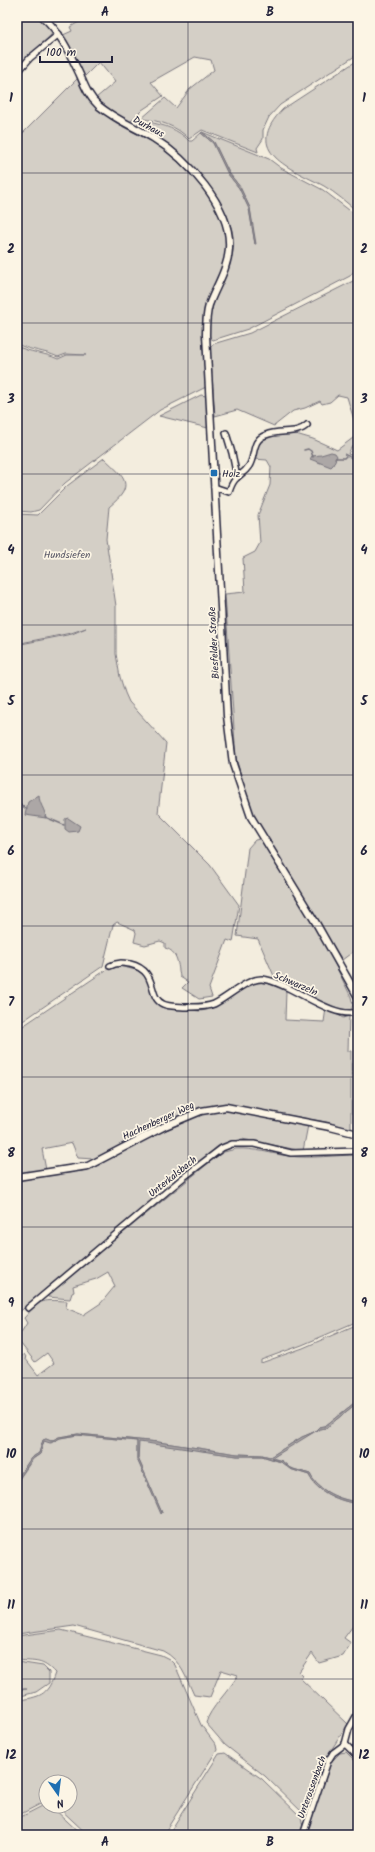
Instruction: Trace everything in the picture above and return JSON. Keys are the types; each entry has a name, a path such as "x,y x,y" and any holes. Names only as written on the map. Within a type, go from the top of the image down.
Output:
{"street":[{"name":"Durhaus","path":"43,17 59,34 87,92 98,105 122,123 161,143 190,167 200,180 211,195 225,222 229,239 227,260"},
{"path":"17,73 30,58 59,34"},
{"name":"Biesfelder Straße","path":"227,260 209,306 206,320 206,343 228,741 237,779 250,817 316,923 358,997"},
{"path":"214,487 229,492 236,477 250,465 256,444 262,436 283,430 298,431 307,425"},
{"path":"226,433 232,453 236,477"},
{"name":"Schwarzeln","path":"110,966 115,963 125,963 143,969 149,977 158,1000 164,1005 192,1007 207,1006 219,1001 252,982 262,979 344,1014 358,1012"},
{"name":"Hachenberger Weg","path":"17,1177 88,1166 165,1126 201,1111 214,1108 226,1107 322,1125 358,1134"},
{"name":"Unterkalsbach","path":"28,1308 184,1177 222,1148 232,1144 254,1144 291,1153 358,1151"},
{"path":"358,1713 349,1729 345,1744 358,1757"},
{"name":"Unterossenbach","path":"303,1835 328,1761 333,1753 345,1744"}],"green space":[{"path":"17,17 40,17 53,31 51,35 17,67"},
{"path":"88,17 358,17 358,54 280,105 269,117 263,130 263,139 257,148 258,152 202,130 189,139 184,134 167,124 141,119 165,98 176,108 190,89 214,70 211,60 195,57 151,82 163,96 142,110 128,124 96,98 115,82 99,62 84,77 63,35 72,31 70,27"},
{"path":"358,60 358,212 324,186 285,165 275,157 269,148 267,137 271,124 283,109"},
{"path":"79,77 96,104 109,118 157,145 168,153 202,188 220,216 225,230 227,243 226,252 207,301 203,318 202,338 206,387 160,410 65,483 39,510 31,512 17,511 17,423 20,424 17,421 17,346 58,359 67,355 86,355 66,354 58,357 17,344 17,248 19,247 17,246 17,139"},
{"path":"148,122 170,128 180,133 189,141 192,141 201,133 213,143 228,174 239,188 249,208 255,244 250,208 240,187 229,173 214,142 202,132 269,159 281,168 323,190 358,217 358,266 350,276 248,329 213,340 209,337 210,316 216,296 232,256 233,241 230,224 213,191 189,162 161,139 137,127 138,123"},
{"path":"355,280 358,282 358,452 352,446 348,454 358,457 358,460 344,454 358,462 358,628 356,629 358,632 358,948 342,960 261,828 249,804 236,758 225,594 245,592 243,558 255,552 260,543 258,515 270,485 271,467 267,460 254,459 259,441 265,437 289,432 313,439 337,450 357,435 357,430 347,397 338,395 330,402 322,404 320,401 305,408 293,411 274,426 237,410 215,416 210,348 213,344 250,333"},
{"path":"201,395 206,396 208,428 159,416"},
{"name":"Hundsiefen","path":"104,458 122,476 125,487 123,493 109,507 106,539 116,606 116,654 120,677 129,702 166,743 158,813 210,865 239,905 233,942 227,940 209,988 212,997 199,999 182,988 188,982 180,977 177,959 173,952 165,948 165,943 160,941 145,945 134,942 136,933 135,930 117,922 113,925 103,966 17,1025 17,804 21,805 17,802 17,648 21,644 72,634 86,628 71,633 21,643 17,646 17,514 38,515 67,486"},
{"path":"260,839 325,944 351,997 353,1004 351,1010 344,1011 277,983 258,939 237,936 248,848 255,840"},
{"path":"119,966 140,971 147,978 164,1007 200,1011 207,1010 250,985 255,983 264,983 286,991 285,1020 324,1022 326,1008 343,1018 349,1016 348,1051 351,1051 351,1129 331,1123 225,1104 197,1109 131,1139 94,1159 78,1158 72,1143 42,1149 46,1170 17,1174 17,1030 109,968"},
{"path":"215,1111 232,1111 308,1125 303,1151 242,1139 218,1146 17,1314 17,1180 82,1171 95,1167 134,1145 199,1115"},
{"path":"236,1149 250,1149 298,1157 358,1155 358,1321 302,1345 261,1360 261,1363 303,1348 358,1324 358,1400 325,1426 319,1427 314,1432 302,1437 270,1457 262,1455 237,1454 158,1442 78,1434 59,1437 51,1441 46,1439 43,1440 39,1453 31,1458 17,1479 17,1360 24,1354 26,1357 25,1358 38,1375 54,1363 47,1353 35,1362 17,1339 27,1323 24,1318 42,1302 52,1300 67,1301 66,1308 83,1315 101,1303 115,1286 108,1272 96,1279 73,1286 74,1292 72,1293 70,1299 48,1297 47,1295 216,1157 224,1152"},
{"path":"358,1402 358,1502 330,1494 318,1485 310,1474 290,1468 282,1461 272,1458 306,1436 320,1429 326,1428"},
{"path":"77,1435 137,1441 137,1459 162,1513 138,1458 138,1441 237,1456 262,1456 281,1462 290,1469 309,1475 318,1487 330,1495 344,1501 358,1504 358,1619 344,1638 351,1643 343,1656 319,1663 312,1653 299,1672 303,1676 300,1678 348,1724 324,1761 308,1813 304,1814 265,1776 225,1745 206,1723 215,1706 238,1675 221,1670 210,1697 194,1695 179,1664 163,1651 74,1626 17,1634 17,1482 33,1459 40,1454 45,1440 51,1443 60,1438"},
{"path":"61,1630 161,1655 169,1659 175,1665 201,1725 216,1745 217,1750 163,1835 88,1835 66,1814 78,1814 78,1774 38,1774 38,1805 17,1816 17,1701 42,1694 49,1687 55,1673 42,1663 17,1660 17,1636"},
{"path":"17,1662 43,1666 49,1672 49,1683 36,1692 17,1697 17,1690 27,1689 17,1689"},
{"path":"346,1752 358,1764 358,1835 306,1835 331,1762 340,1753"},
{"path":"225,1753 262,1779 301,1817 303,1827 301,1835 168,1835 219,1754"},
{"path":"38,1808 38,1814 60,1814 82,1835 17,1835 17,1819"}],"shaded area":[{"path":"202,132 214,142 229,173 240,187 250,208 256,244 249,209 239,188 228,174 213,143 201,133"},
{"path":"331,452 335,453 337,456 331,467 310,459 312,456"},
{"path":"39,795 46,818 25,815 28,802"},
{"path":"68,818 80,826 78,831 69,832 65,829 65,819"},
{"path":"358,1400 358,1402 326,1428 319,1429 272,1458 282,1461 290,1468 310,1474 318,1485 330,1494 358,1502 358,1504 344,1501 330,1495 318,1487 309,1475 290,1469 281,1462 262,1456 237,1456 139,1442 138,1458 162,1513 161,1514 137,1459 137,1441 77,1435 60,1438 50,1443 44,1441 40,1454 32,1459 17,1482 17,1479 31,1458 39,1453 43,1440 46,1439 51,1441 59,1437 78,1434 158,1442 237,1454 262,1455 270,1457 302,1437 314,1432 319,1427 325,1426"}],"waterway":[{"path":"304,450 308,449 311,451 313,457"},
{"path":"335,458 344,458 346,456"},
{"path":"17,803 27,809"},
{"path":"45,817 64,825"}],"place":[{"name":"Holz","path":"214,473"}]}
